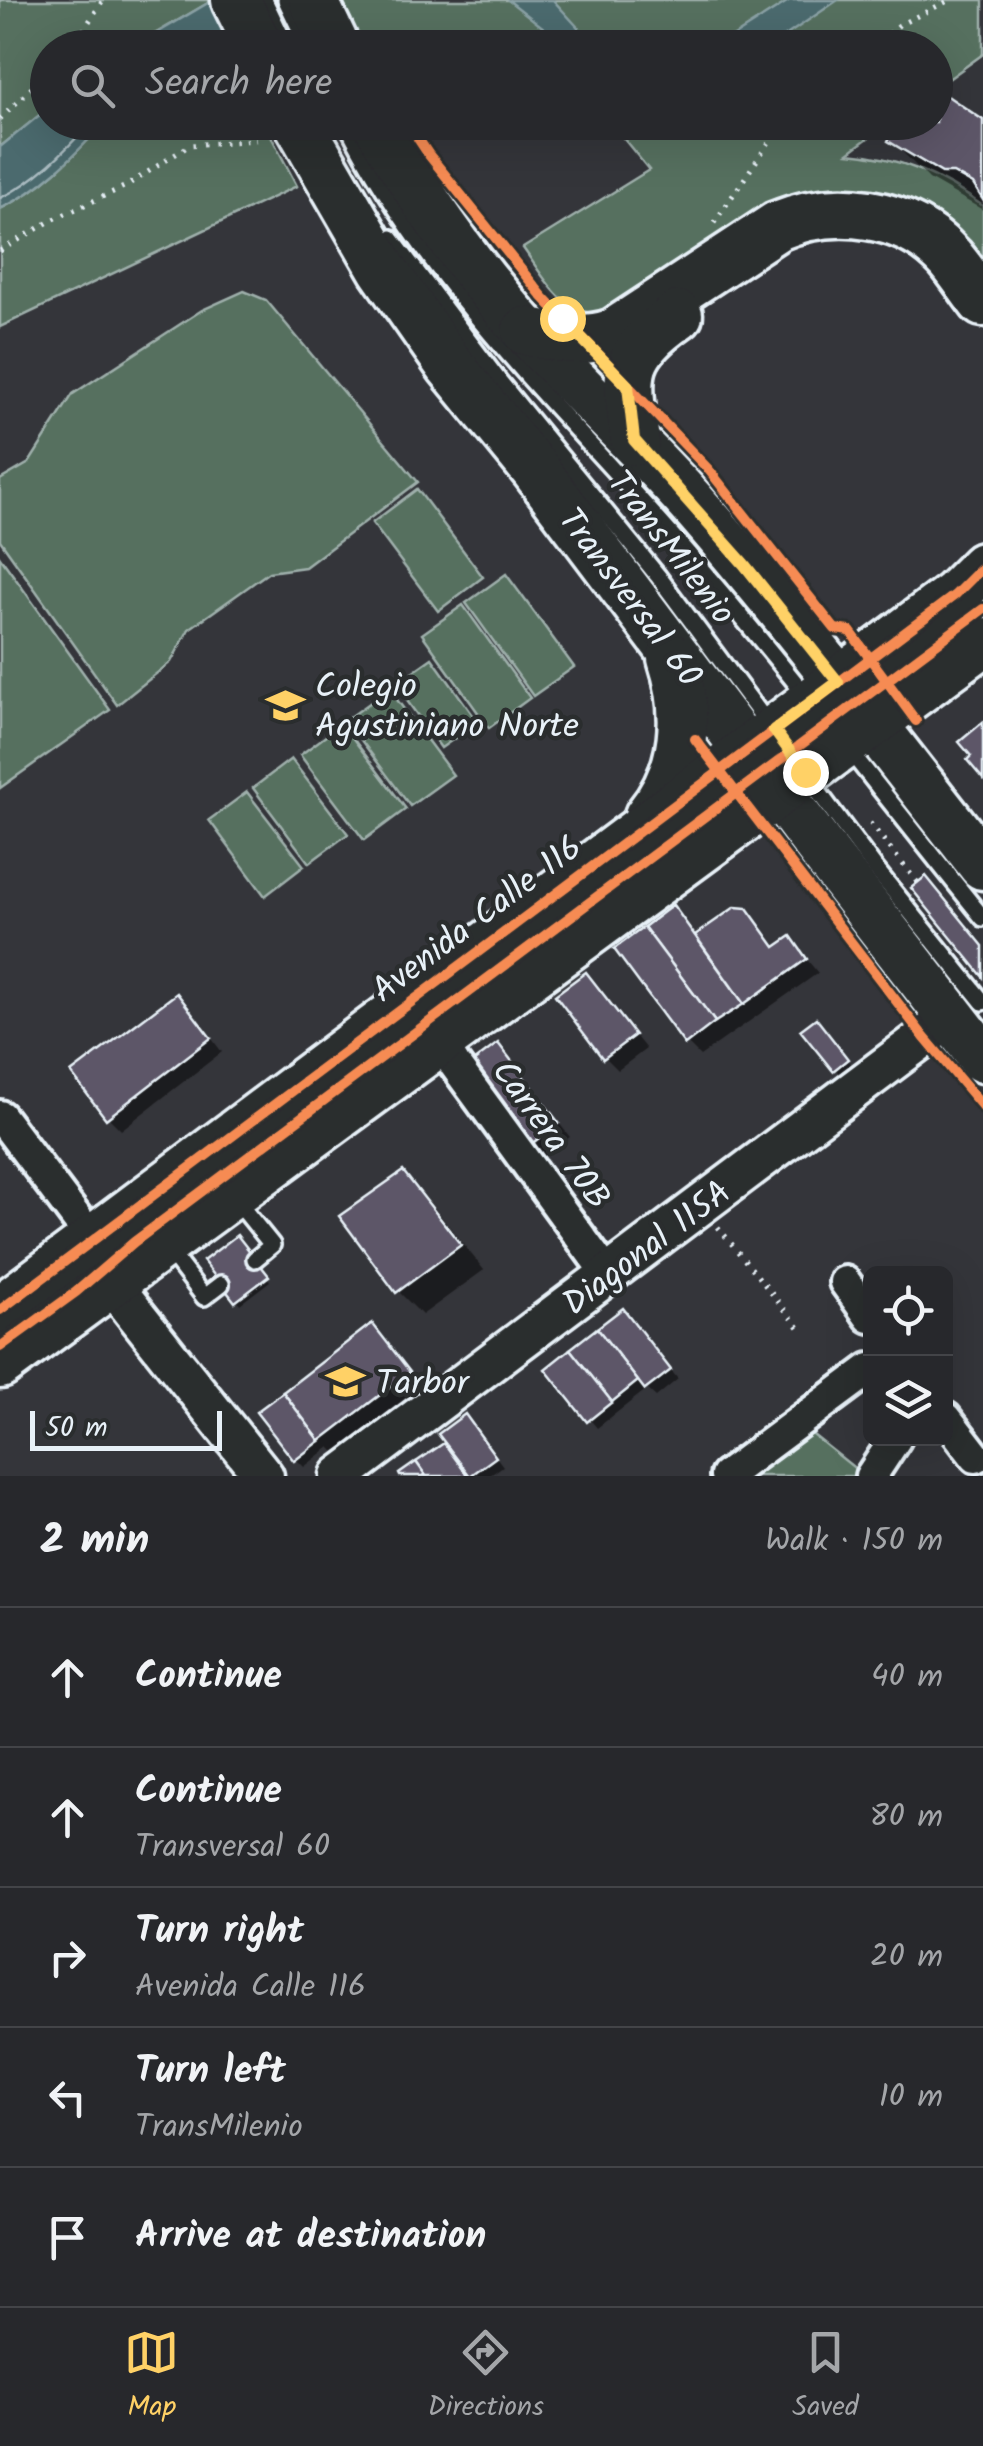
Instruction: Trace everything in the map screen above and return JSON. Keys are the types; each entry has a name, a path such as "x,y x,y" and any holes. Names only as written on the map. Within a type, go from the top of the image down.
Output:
{"main road":[{"path":"236,0 251,30"},
{"path":"313,0 327,30"},
{"name":"Transversal 60","path":"284,140 659,633 792,717 857,735 983,865"},
{"name":"Transversal 60","path":"388,140 479,275 526,331 634,440 744,564 792,717 791,782 828,858 967,1009 983,1058"},
{"path":"526,331 567,340 614,333 777,226 796,218 838,211 878,217 920,234 950,258 983,302"},
{"path":"634,440 628,386 632,362 642,345 768,253 801,236 858,229 902,246 933,270 983,335"},
{"name":"Avenida Calle 116","path":"0,1364 124,1245 636,832 955,594 983,567"},
{"path":"636,832 666,789 683,739 680,684 659,633"},
{"name":"Avenida Calle 116","path":"0,1310 232,1194 983,642"},
{"path":"704,844 773,840 828,858"}],"street":[{"name":"Diagonal 115A","path":"348,1474 701,1205 967,1009"},
{"name":"Carrera 70B","path":"448,1034 449,1055 455,1065 608,1275"},
{"path":"0,1116 124,1245 264,1476"},
{"path":"845,1282 863,1307"},
{"path":"726,1476 863,1374"},
{"path":"953,1427 976,1457"},
{"path":"872,1476 891,1446"}],"lane":[{"path":"264,0 278,30"},
{"path":"286,0 300,30"},
{"name":"TransMilenio","path":"357,140 397,209 492,335 688,553 792,717"},
{"name":"TransMilenio","path":"381,222 421,282 658,576 792,717"},
{"path":"857,735 983,918"},
{"path":"791,782 875,868 967,1009"},
{"path":"232,1194 272,1246 255,1259"},
{"path":"124,1245 204,1297 221,1284"}],"path":[{"path":"84,30 103,0"},
{"path":"894,30 950,0"},
{"path":"0,119 30,90"},
{"path":"0,251 52,220 126,186 190,145 221,140"},
{"path":"712,226 771,140"},
{"path":"858,809 918,882"},
{"path":"701,1205 802,1332"}],"green space":[{"path":"0,0 213,0 161,30 30,30 30,123 0,147"},
{"path":"326,0 983,0 983,54 953,76 953,30 277,30"},
{"path":"88,140 273,140 297,186 0,327 0,209 69,160"},
{"path":"625,140 865,140 848,153 919,170 983,206 983,266 847,189 824,190 786,199 602,313 576,308 555,292 523,248 649,170"},
{"path":"244,291 266,300 418,482 305,567 269,572 189,629 171,662 117,705 0,540 0,480 29,463 73,394 202,310"},
{"path":"417,489 483,577 438,611 372,523"},
{"path":"0,557 110,710 0,788"},
{"path":"506,574 574,667 533,696 466,603"},
{"path":"463,605 530,698 489,728 422,634"},
{"path":"432,658 478,722 441,748 395,684"},
{"path":"389,689 453,775 410,806 346,720"},
{"path":"342,724 406,809 364,840 300,755"},
{"path":"291,759 348,834 309,863 253,788"},
{"path":"247,792 304,866 265,896 209,820"},
{"path":"808,1431 857,1470 853,1476 743,1476"}],"water":[{"path":"213,0 326,0 276,30 162,30"},
{"path":"508,0 553,0 580,30 546,30"},
{"path":"790,0 838,0 794,30 743,30"},
{"path":"30,123 30,140 88,140 43,182 0,209 0,147"}],"building":[{"path":"953,100 983,120 983,200 973,184 953,173 942,173 888,141 953,140"},
{"path":"983,722 983,779 967,760 971,756 959,742"},
{"path":"926,876 983,946 983,977 911,888"},
{"path":"673,905 744,1004 715,1022 644,927"},
{"path":"735,907 747,908 775,947 791,936 807,959 744,1004 695,935"},
{"path":"644,927 715,1022 685,1045 614,949"},
{"path":"586,972 635,1035 603,1059 555,995"},
{"path":"177,993 211,1038 106,1119 71,1073"},
{"path":"816,1018 848,1059 833,1071 800,1030"},
{"path":"498,1043 559,1123 530,1145 469,1065"},
{"path":"403,1171 461,1245 396,1293 339,1216"},
{"path":"237,1235 269,1276 235,1302 203,1261"},
{"path":"623,1308 671,1370 645,1390 597,1328"},
{"name":"Tarbor","path":"372,1323 410,1372 320,1441 283,1392"},
{"path":"597,1328 638,1381 612,1402 570,1349"},
{"path":"570,1349 612,1402 587,1422 545,1369"},
{"path":"283,1392 320,1441 294,1461 256,1412"},
{"path":"465,1414 496,1457 470,1476 438,1434"},
{"path":"444,1443 468,1476 426,1476 416,1462"},
{"path":"416,1462 426,1476 400,1476 399,1474"}],"cycle path":[{"path":"419,140 543,297 709,470 835,629 850,631 916,721"},
{"path":"0,1310 955,595 983,567"},
{"path":"0,1347 76,1292 134,1242 983,609"},
{"path":"695,739 924,1037 983,1107"}],"place":[{"name":"Colegio Agustiniano Norte","path":"285,705"},
{"name":"Tarbor","path":"346,1382"}],"route":[{"path":"562,318 628,386 634,440 744,564 838,682 774,730 805,772"}]}
